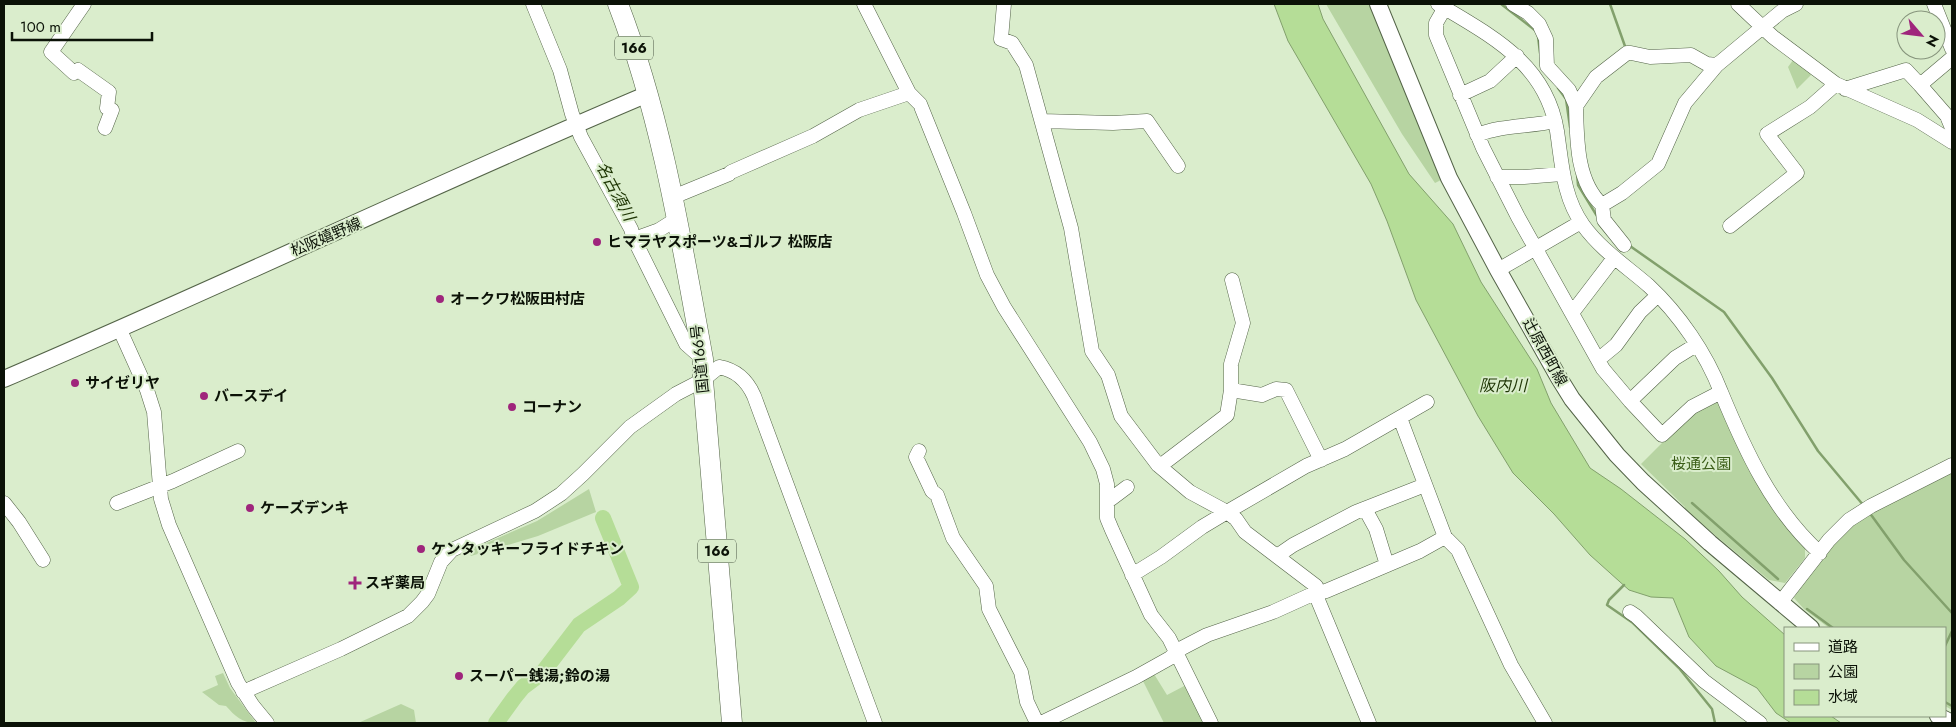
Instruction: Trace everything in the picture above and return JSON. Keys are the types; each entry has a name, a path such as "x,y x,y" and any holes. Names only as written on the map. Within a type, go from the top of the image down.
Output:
{"highway":[{"name":"国道166号","path":"618,4 648,94 674,197 703,359 703,380 732,723"}],"main road":[{"name":"辻原西町線","path":"1378,4 1448,178 1563,385 1585,416 1617,455 1643,482 1703,537 1810,627"},
{"name":"松阪嬉野線","path":"4,379 120,330 231,278 648,94"},
{"path":"1940,717 1952,723"}],"street":[{"path":"84,4 51,52 74,73 78,70 109,92 107,108 112,110 105,128"},
{"path":"533,4 560,70 572,114 581,137 637,238 686,344 703,359"},
{"path":"864,4 908,93 920,104 964,213 986,275 1004,308 1090,442 1103,468 1108,484 1107,518 1151,615 1169,638 1175,652 1182,661 1211,723"},
{"path":"1004,4 1001,39 1012,43 1026,65 1071,228 1092,351 1108,375 1121,416 1158,465 1190,492 1227,512 1236,519 1245,532 1316,586 1314,593 1369,723"},
{"path":"1513,4 1528,13 1539,24 1546,39 1547,66 1573,98 1584,177 1592,194 1602,205 1604,220 1624,246"},
{"path":"1738,4 1764,28 1841,86 1917,120 1952,142"},
{"path":"1602,205 1622,193 1658,164 1685,103 1717,65 1764,28 1782,11 1796,4"},
{"path":"1934,4 1952,49"},
{"path":"1721,392 1692,406 1662,436 1630,402 1603,369 1497,177 1477,135 1435,32 1436,23 1443,5 1497,39 1517,56 1534,77 1544,93 1555,121 1562,174 1570,200 1581,222 1596,242 1636,274 1668,305 1696,345 1721,392 1752,460 1772,496 1790,521 1820,553"},
{"path":"1573,98 1627,53 1631,52 1650,57 1691,55 1706,64 1717,65"},
{"path":"1460,95 1490,81 1517,56"},
{"path":"1920,85 1952,58"},
{"path":"1730,226 1797,172 1767,134 1810,108 1841,86 1906,70 1948,116 1952,128"},
{"path":"674,197 813,136 859,110 908,93"},
{"path":"1042,121 1113,123 1147,121 1178,166"},
{"path":"1477,135 1496,128 1538,125 1555,121"},
{"path":"1497,177 1524,178 1562,174"},
{"path":"637,238 659,230 678,218"},
{"path":"1498,270 1581,222"},
{"path":"1572,313 1614,258"},
{"path":"1158,465 1227,415 1231,390 1231,364 1242,323 1232,280"},
{"path":"1599,359 1616,345 1640,312 1658,295"},
{"path":"120,330 147,390 152,407 156,427 161,499 169,525 244,692 268,723"},
{"path":"1630,402 1675,358 1696,345"},
{"path":"244,692 408,616 428,594 441,562 452,550 546,504 583,474 630,427 676,394 703,380 719,367 736,373 749,385 875,723"},
{"path":"1231,390 1262,395 1276,389 1286,390 1321,460"},
{"path":"1132,575 1227,512 1306,466 1345,449 1428,402"},
{"path":"1400,418 1446,537 1458,550 1511,665 1545,723"},
{"path":"919,450 916,457 932,491 937,494 953,538 986,586 989,609 1021,672 1027,702 1037,723"},
{"path":"118,503 238,451"},
{"path":"1780,603 1838,529 1867,508 1952,465"},
{"path":"1277,556 1294,545 1365,509 1425,485"},
{"path":"1108,499 1111,499 1126,487"},
{"path":"4,503 44,560"},
{"path":"1365,509 1376,530 1387,565"},
{"path":"1041,723 1136,677 1170,658 1175,652 1207,635 1273,612 1314,593 1326,591 1420,551 1446,537"},
{"path":"1630,612 1704,682 1760,723"}],"green space":[{"path":"1326,4 1370,4 1443,179 1435,183 1402,134"},
{"path":"1796,56 1815,71 1797,89 1788,67"},
{"name":"桜通公園","path":"1713,400 1720,402 1805,545 1805,558 1785,583 1769,580 1684,509 1685,507 1641,464 1692,413"},
{"path":"1952,472 1952,710 1946,707 1946,627 1828,627 1804,609 1794,598 1817,564 1848,529 1868,514"},
{"path":"589,489 596,512 538,536 471,556 468,551 537,521"},
{"path":"223,673 230,688 256,723 247,722 239,718 226,706 219,705 202,692 218,685 215,676"},
{"path":"1154,674 1167,695 1188,684 1207,723 1164,723 1143,681"},
{"path":"401,704 414,710 416,723 358,723"}],"water":[{"name":"阪内川","path":"1274,4 1318,4 1323,19 1409,174 1453,224 1481,282 1537,369 1551,403 1590,468 1621,489 1685,539 1719,571 1742,597 1784,634 1784,717 1832,717 1841,723 1791,723 1776,713 1757,688 1716,666 1689,637 1673,598 1651,597 1629,590 1590,555 1554,514 1513,473 1478,416 1416,300 1387,221 1371,184 1288,41"}],"waterway":[{"path":"1501,4 1536,31"},
{"path":"1610,4 1626,49"},
{"path":"1538,36 1540,53"},
{"path":"1558,88 1566,99 1570,127"},
{"path":"1577,174 1578,185 1597,216"},
{"path":"1599,224 1608,235"},
{"path":"1628,246 1724,312 1772,378 1818,451 1864,506"},
{"path":"1692,503 1778,579"},
{"path":"1869,512 1904,560 1952,613"},
{"name":"名古須川","path":"496,723 523,687 543,672 579,625 619,598 631,587 603,518"},
{"path":"1624,585 1609,600 1607,605 1633,623 1679,668 1712,709 1715,723"},
{"path":"1807,609 1832,627"},
{"path":"1946,644 1952,631"},
{"path":"1946,703 1952,706"}],"place":[{"name":"ヒマラヤスポーツ&ゴルフ 松阪店","path":"597,242"},
{"name":"オークワ松阪田村店","path":"440,299"},
{"name":"サイゼリヤ","path":"75,383"},
{"name":"バースデイ","path":"204,396"},
{"name":"コーナン","path":"512,407"},
{"name":"ケーズデンキ","path":"250,508"},
{"name":"ケンタッキーフライドチキン","path":"421,549"},
{"name":"スギ薬局","path":"355,583"},
{"name":"スーパー銭湯;鈴の湯","path":"459,676"}]}
